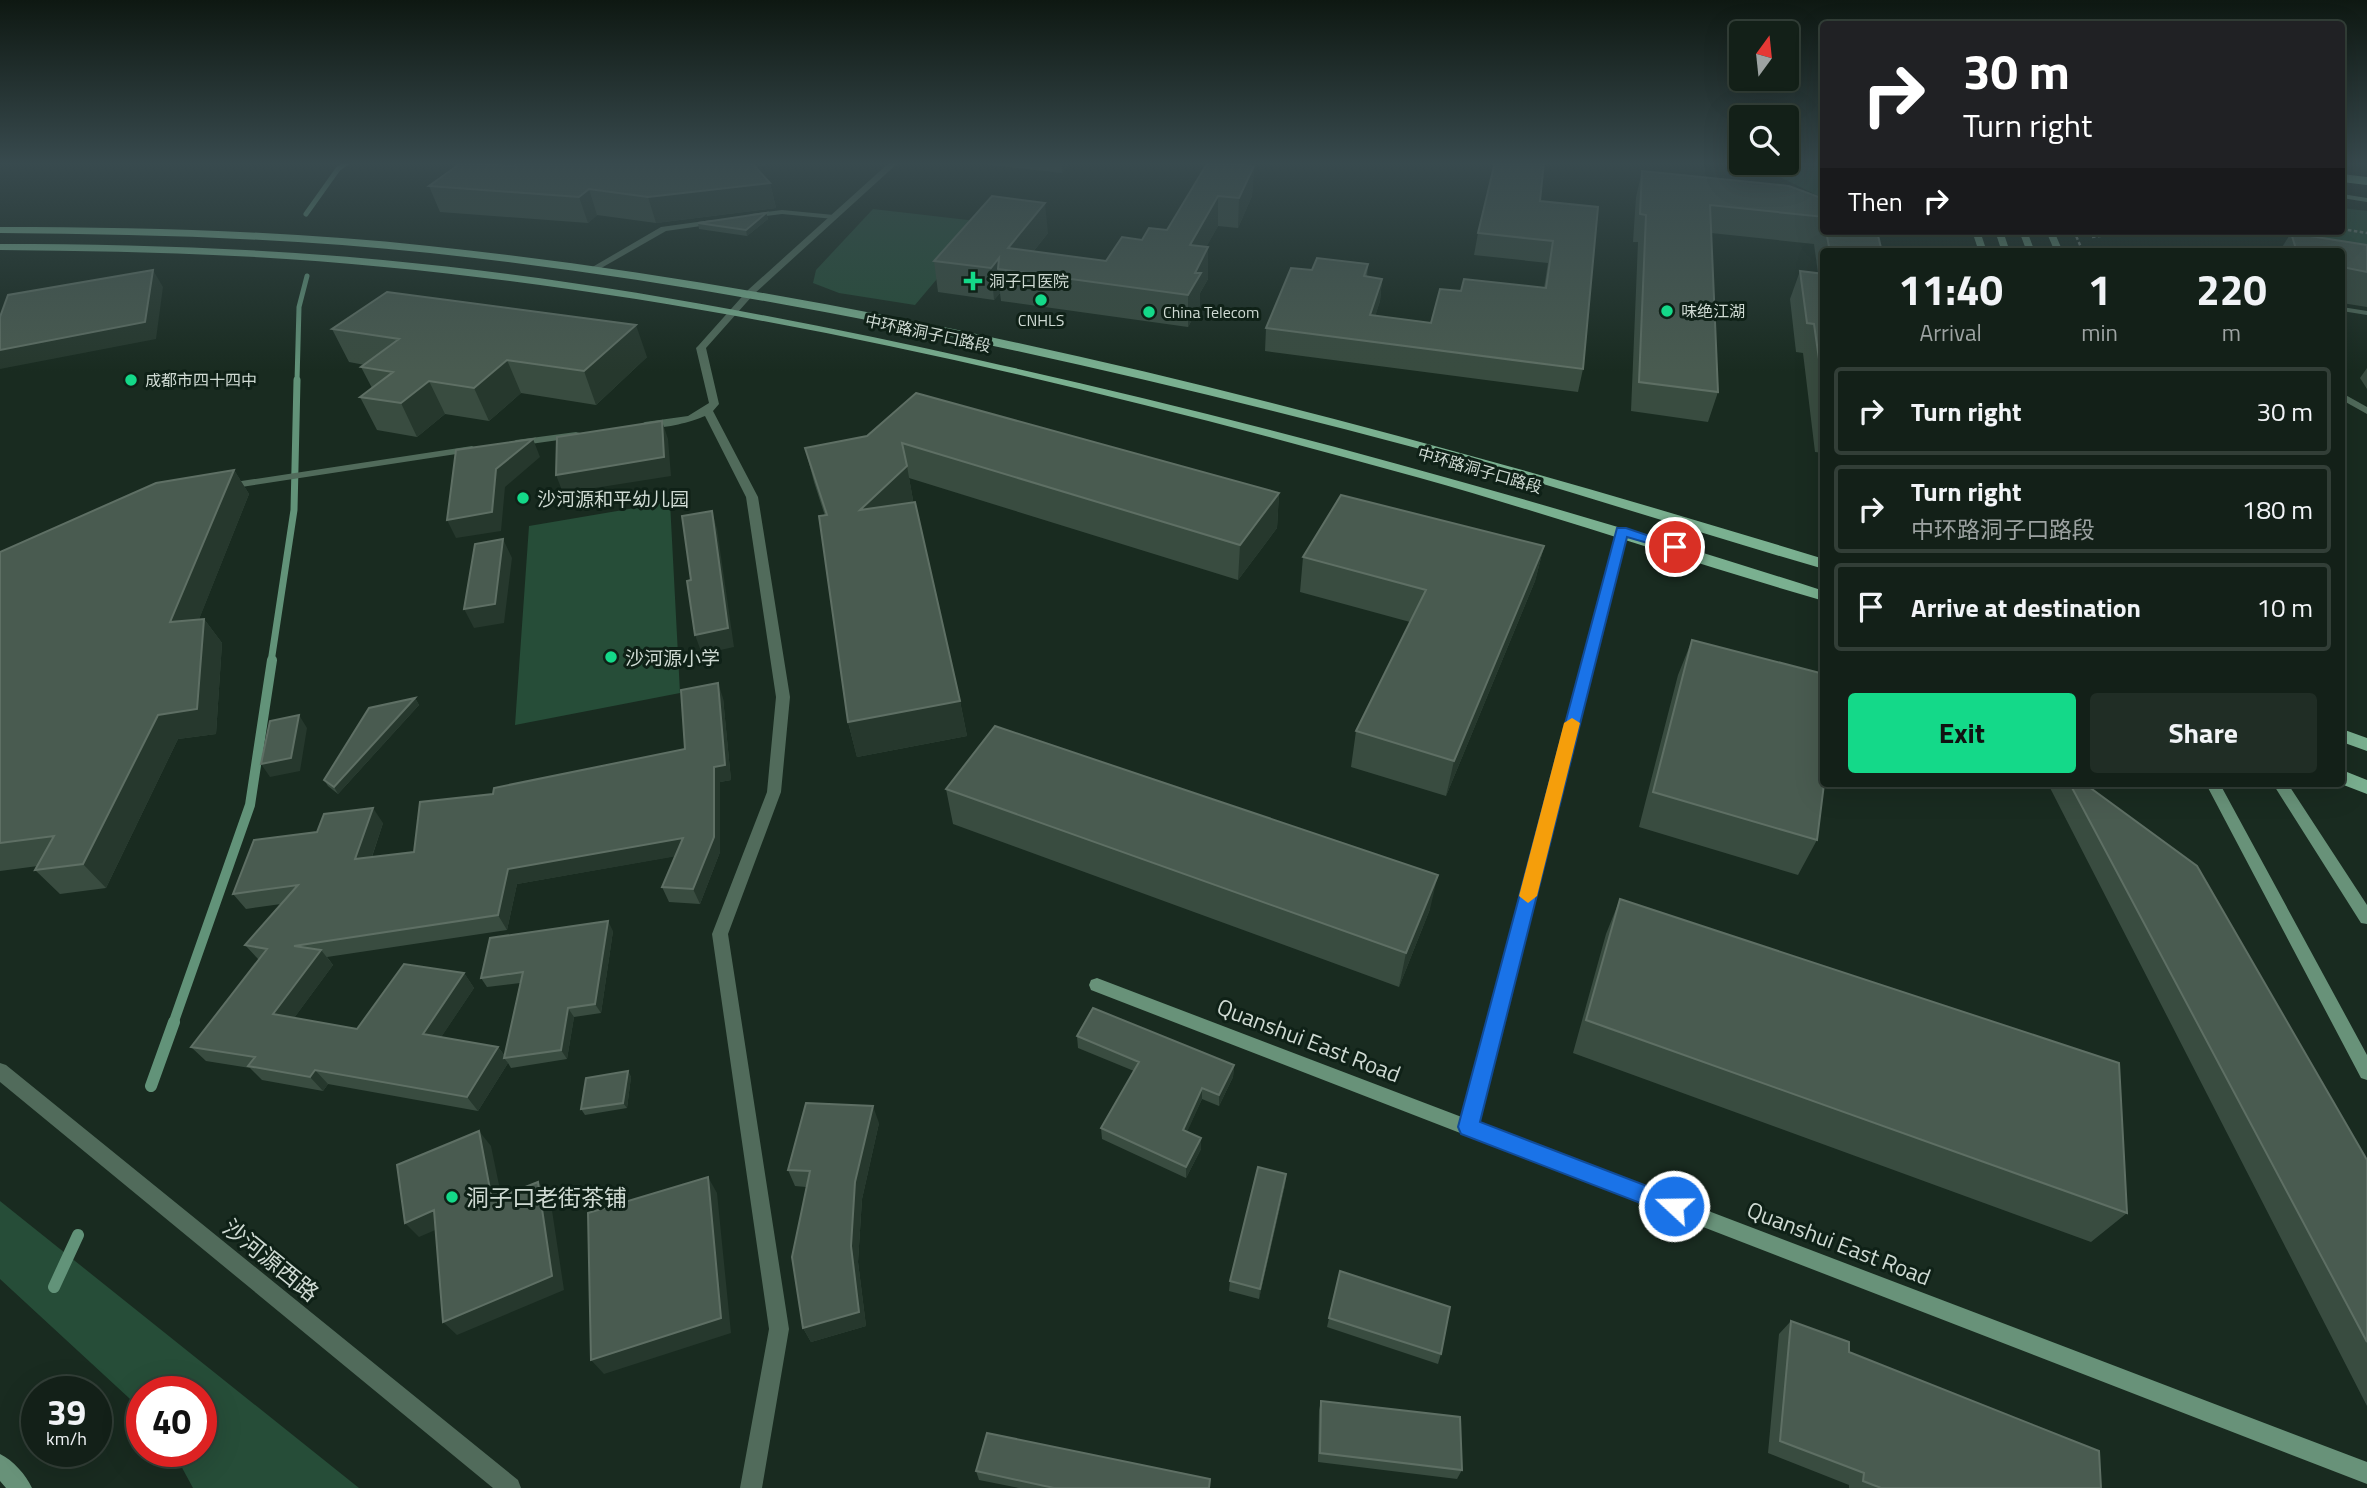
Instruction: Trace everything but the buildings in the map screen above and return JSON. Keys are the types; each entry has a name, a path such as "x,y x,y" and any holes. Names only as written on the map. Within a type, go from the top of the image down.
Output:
{"main road":[{"name":"中环路洞子口路段","path":"139,231 278,237 506,257 751,292 961,334 1365,431 1643,509 1820,563"},
{"name":"中环路洞子口路段","path":"0,247 260,254 483,275 732,311 1164,405 1360,456 1622,531 1820,595"},
{"path":"2345,736 2367,745"},
{"path":"2345,779 2367,787"}],"street":[{"path":"635,427 689,419 708,411 714,404 701,348 751,292 818,231"},
{"path":"708,411 752,497 783,696 774,792 720,934 779,1329 751,1488"},
{"path":"500,446 595,432"},
{"path":"208,491 243,481 486,447"},
{"path":"1468,1127 1622,531"},
{"path":"2215,787 2367,1072"},
{"path":"2282,787 2367,918"},
{"name":"Quanshui East Road","path":"1097,985 2367,1473"},
{"name":"沙河源西路","path":"0,1071 510,1488"},
{"path":"0,1465 21,1488"}],"lane":[{"path":"593,269 660,231"},
{"path":"2345,309 2367,313"},
{"path":"2345,398 2367,411"}],"path":[{"path":"2092,237 2107,235"}],"green space":[{"path":"852,231 977,231 915,305 839,293 813,283 816,270"},
{"path":"2345,231 2367,231 2367,249 2275,235 2345,235"},
{"path":"670,502 680,693 515,725 529,526"},
{"path":"0,1201 359,1488 193,1488 182,1467 217,1467 217,1376 126,1376 126,1395 112,1382 112,1376 105,1376 0,1279"}],"waterway":[{"path":"297,381 299,307 307,276"},
{"path":"271,662 294,510 297,380"},
{"path":"173,1024 250,805 272,660"},
{"path":"151,1086 174,1022"},
{"path":"54,1287 78,1235"}],"slow traffic":[{"path":"1528,896 1572,723"}],"place":[{"name":"洞子口医院","path":"973,281"},
{"name":"CNHLS","path":"1041,300"},
{"name":"味绝江湖","path":"1667,311"},
{"name":"China Telecom","path":"1149,312"},
{"name":"成都市四十四中","path":"131,380"},
{"name":"沙河源和平幼儿园","path":"523,498"},
{"name":"沙河源小学","path":"611,657"},
{"name":"洞子口老街茶铺","path":"452,1197"}],"route":[{"path":"1674,1206 1468,1127 1622,531 1675,547"}]}
